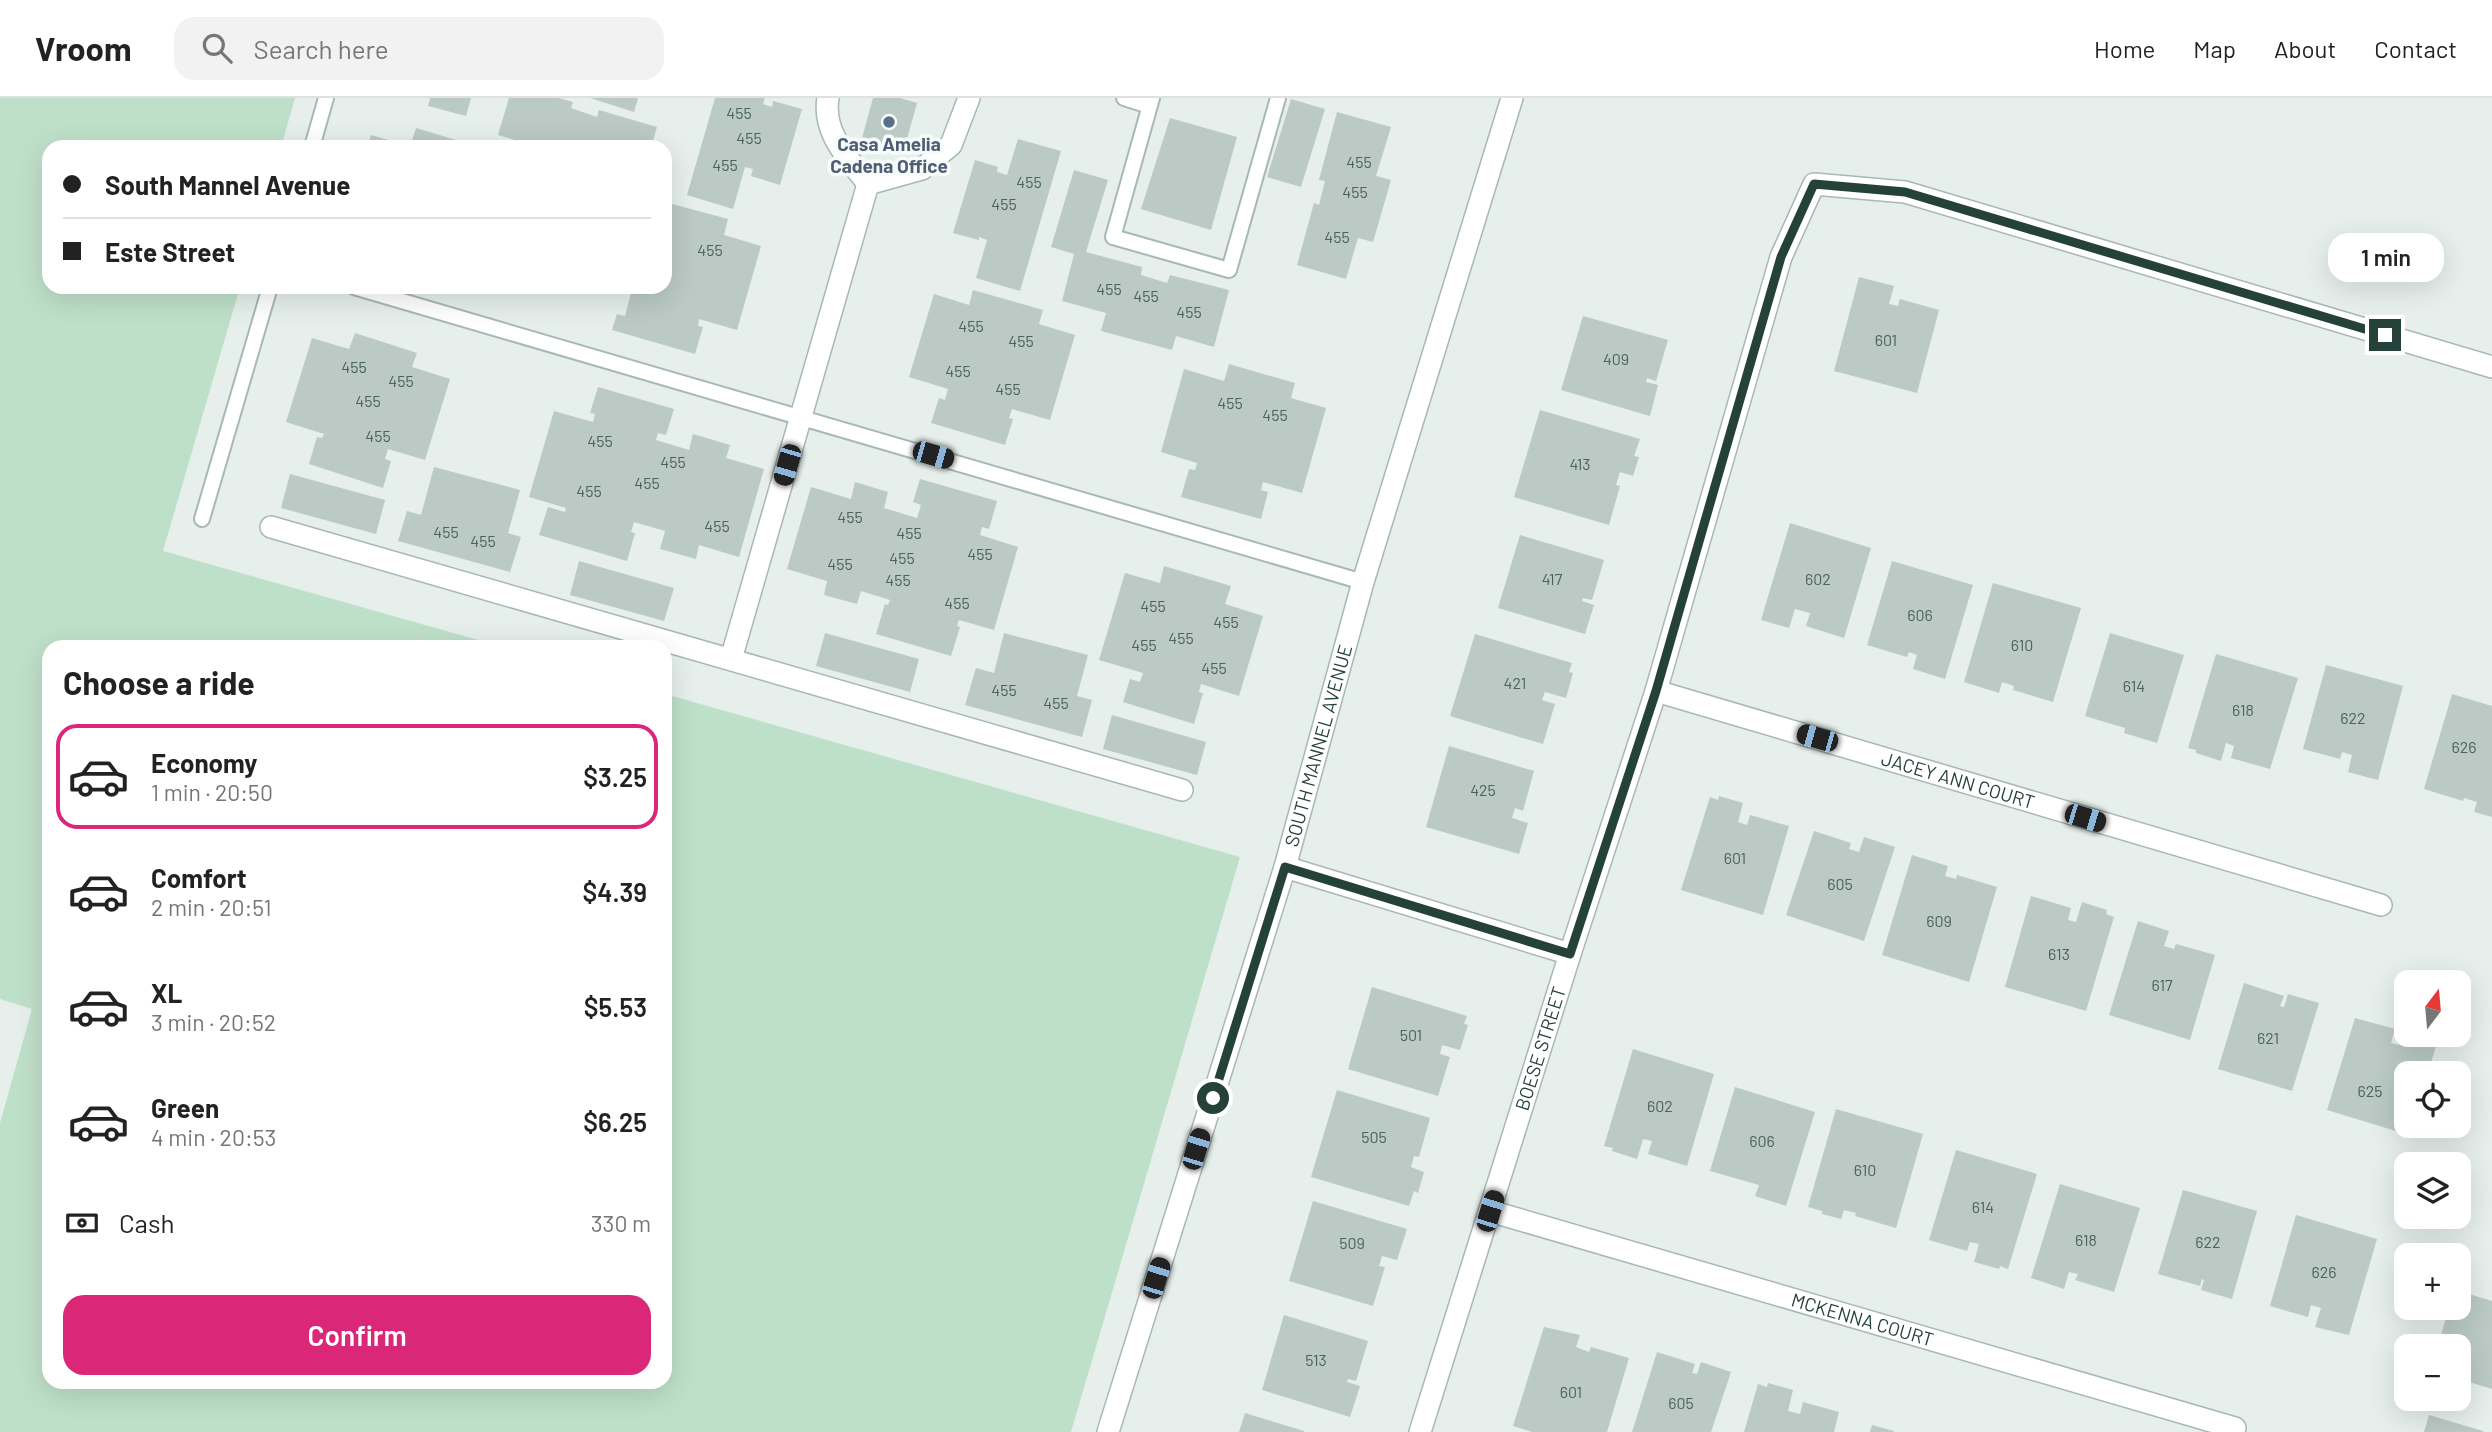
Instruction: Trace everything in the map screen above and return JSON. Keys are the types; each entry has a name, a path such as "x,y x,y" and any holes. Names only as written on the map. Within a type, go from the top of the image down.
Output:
{"street":[{"path":"828,98 827,108 834,139 868,184"},
{"path":"868,184 922,169 951,145 969,98"},
{"name":"SOUTH MANNEL AVENUE","path":"1108,1432 1285,867 1363,582 1512,98"},
{"path":"731,659 868,184"},
{"name":"BOESE STREET","path":"1420,1432 1570,954 1656,691 1781,257 1814,184 1905,192 2492,367"},
{"path":"271,527 665,640"},
{"path":"672,642 1182,790"},
{"name":"JACEY ANN COURT","path":"1656,691 2381,905"},
{"path":"1285,867 1570,954"},
{"name":"MCKENNA COURT","path":"1490,1211 2235,1428"}],"lane":[{"path":"314,140 326,98"},
{"path":"1124,98 1150,102 1113,237 1229,270 1278,98"},
{"path":"202,519 268,294"},
{"path":"378,294 1363,582"}],"green space":[{"path":"0,98 295,98 283,140 42,140 42,294 238,294 163,551 478,640 42,640 42,1389 672,1389 672,696 1240,857 1071,1432 0,1432 0,1123 32,1009 0,999"}],"building":[{"path":"430,98 471,98 466,116 428,106"},
{"path":"509,98 559,98 573,102 571,108 597,117 599,110 657,127 653,140 515,140 498,135"},
{"path":"590,98 638,98 634,112"},
{"path":"715,98 765,98 763,104 772,107 773,101 802,109 780,185 751,176 753,169 745,167 733,209 687,195"},
{"name":"Casa Amelia Cadena Office","path":"873,98 900,98 917,103 903,153 861,142"},
{"path":"1291,99 1325,109 1301,187 1267,177"},
{"path":"1337,112 1391,127 1376,176 1391,180 1373,242 1358,238 1346,279 1297,265 1314,203 1319,205 1325,181 1319,180"},
{"path":"1170,118 1237,137 1211,230 1141,209"},
{"path":"416,128 456,140 412,140"},
{"path":"371,135 388,140 369,140"},
{"path":"1018,139 1061,151 1020,291 976,278 987,240 953,233 975,160 998,167 997,172 1007,175"},
{"path":"1074,170 1108,180 1086,252 1142,267 1141,275 1167,283 1170,275 1229,290 1214,347 1176,336 1172,350 1101,331 1106,313 1062,301 1074,254 1051,247"},
{"path":"672,204 728,219 724,235 761,246 737,330 699,319 698,326 703,327 695,354 612,330 617,314 625,316 631,294 672,294"},
{"path":"1859,277 1894,286 1889,304 1898,306 1900,299 1939,310 1917,393 1834,371"},
{"path":"973,290 1043,310 1039,324 1075,335 1050,420 1012,409 1009,418 1013,419 1005,445 931,423 939,398 945,400 948,389 909,377 934,294 969,305"},
{"path":"1583,316 1668,340 1656,381 1647,378 1646,382 1658,385 1650,416 1561,390"},
{"path":"355,333 417,353 412,367 450,379 425,460 388,449 385,459 391,461 383,488 309,464 317,437 322,438 324,434 286,422 312,338 349,349"},
{"path":"1229,364 1295,383 1291,398 1326,408 1302,493 1263,482 1261,490 1268,492 1261,519 1181,497 1189,469 1195,470 1197,463 1161,452 1184,369 1224,381"},
{"path":"598,387 674,409 666,435 658,433 656,440 689,450 693,434 730,445 726,458 764,469 739,557 699,545 696,559 660,549 665,531 634,522 631,532 635,533 627,561 539,535 548,507 565,512 566,508 529,497 554,411 593,422 595,414 590,413"},
{"path":"1540,410 1640,439 1634,456 1639,457 1633,476 1620,472 1616,485 1620,486 1609,525 1514,497"},
{"path":"434,467 520,490 508,533 521,537 510,572 398,541 407,511 421,515"},
{"path":"290,474 385,500 376,534 281,508"},
{"path":"920,479 997,501 989,529 982,527 980,535 1018,547 994,630 959,620 957,626 960,627 951,656 876,634 885,604 888,605 890,600 861,591 857,604 824,595 827,581 787,569 811,487 851,499 855,482 888,492 884,508 917,518 921,505 913,502"},
{"path":"1790,523 1871,548 1844,638 1806,626 1810,613 1795,609 1789,628 1761,620"},
{"path":"1520,535 1604,560 1592,600 1583,598 1582,601 1594,605 1585,634 1498,608"},
{"path":"579,561 674,588 664,621 570,595"},
{"path":"1892,561 1973,585 1945,679 1913,669 1917,655 1909,652 1907,657 1867,645"},
{"path":"1164,566 1231,586 1225,604 1263,616 1239,696 1201,684 1199,692 1203,693 1194,724 1123,702 1130,679 1140,682 1143,673 1099,660 1125,573 1160,583"},
{"path":"1993,583 2081,608 2053,702 2013,690 2014,686 2002,682 1999,693 1964,682"},
{"path":"825,633 919,659 910,692 816,666"},
{"path":"1004,633 1088,655 1077,696 1092,700 1082,737 965,705 976,668 994,673"},
{"path":"2110,633 2184,655 2157,743 2124,733 2125,728 2085,716"},
{"path":"1475,634 1572,663 1569,672 1573,673 1566,698 1545,692 1542,700 1555,704 1543,744 1450,716"},
{"path":"2216,654 2298,678 2270,769 2231,758 2234,746 2226,743 2221,761 2188,748"},
{"path":"2326,665 2403,686 2378,780 2348,772 2352,755 2342,752 2340,759 2303,749"},
{"path":"2452,694 2492,706 2492,817 2474,812 2477,802 2464,798 2463,801 2424,789"},
{"path":"1112,715 1206,742 1197,775 1103,749"},
{"path":"1449,746 1534,771 1523,811 1515,808 1512,818 1528,823 1519,854 1426,827"},
{"path":"1719,796 1743,803 1738,822 1747,825 1750,815 1789,826 1763,915 1681,890 1710,797 1718,800"},
{"path":"1814,831 1851,843 1849,849 1859,852 1864,837 1895,847 1864,941 1786,915"},
{"path":"1912,855 1948,866 1945,876 1956,879 1957,875 1997,887 1969,982 1882,955"},
{"path":"2031,896 2071,908 2068,920 2076,922 2082,902 2107,910 2106,914 2114,917 2086,1011 2005,987"},
{"path":"2138,921 2169,931 2164,946 2174,949 2176,944 2215,955 2190,1040 2109,1015"},
{"path":"2244,983 2284,996 2280,1006 2284,1007 2288,994 2319,1003 2292,1091 2218,1069"},
{"path":"1372,987 1467,1016 1464,1024 1468,1025 1460,1050 1442,1045 1440,1054 1450,1057 1438,1096 1348,1069"},
{"path":"2355,1018 2394,1029 2391,1043 2394,1047 2436,1047 2432,1061 2394,1061 2394,1130 2327,1110"},
{"path":"1633,1049 1714,1074 1687,1166 1648,1154 1652,1141 1643,1139 1637,1159 1604,1146"},
{"path":"1735,1087 1815,1112 1786,1206 1755,1196 1759,1185 1710,1171"},
{"path":"1337,1090 1430,1118 1419,1157 1414,1156 1411,1167 1424,1172 1418,1193 1414,1191 1409,1206 1311,1177"},
{"path":"1836,1109 1923,1134 1896,1228 1844,1210 1841,1219 1808,1207"},
{"path":"1956,1150 2037,1174 2008,1269 1974,1262 1979,1244 1970,1242 1967,1251 1929,1240"},
{"path":"2060,1184 2140,1208 2114,1292 2075,1280 2078,1274 2069,1272 2064,1289 2031,1278"},
{"path":"2183,1190 2257,1211 2232,1299 2201,1290 2202,1279 2200,1286 2158,1274"},
{"path":"1313,1201 1407,1229 1397,1260 1382,1256 1379,1266 1385,1267 1373,1306 1289,1281"},
{"path":"2296,1215 2377,1239 2349,1335 2315,1327 2321,1308 2311,1305 2308,1317 2270,1306"},
{"path":"2471,1295 2492,1301 2492,1389 2471,1383 2471,1334 2441,1334 2445,1320 2471,1320"},
{"path":"1284,1315 1368,1341 1356,1381 1348,1379 1347,1382 1360,1386 1350,1417 1262,1390"},
{"path":"1544,1327 1580,1335 1576,1347 1589,1352 1591,1347 1629,1358 1607,1432 1532,1432 1513,1426"},
{"path":"1657,1352 1695,1364 1692,1373 1697,1374 1701,1362 1731,1372 1711,1432 1632,1432"},
{"path":"1768,1383 1793,1390 1788,1411 1800,1414 1803,1402 1839,1412 1834,1432 1744,1432 1758,1384 1767,1387"},
{"path":"1245,1413 1304,1431 1304,1432 1239,1432"},
{"path":"2429,1415 2483,1431 2483,1432 2424,1432"},
{"path":"1872,1425 1894,1431 1894,1432 1870,1432"}],"place":[{"name":"Casa Amelia Cadena Office","path":"889,122"}],"route":[{"path":"1213,1098 1285,867 1570,954 1656,691 1781,257 1814,184 1905,192 2385,335"}]}
